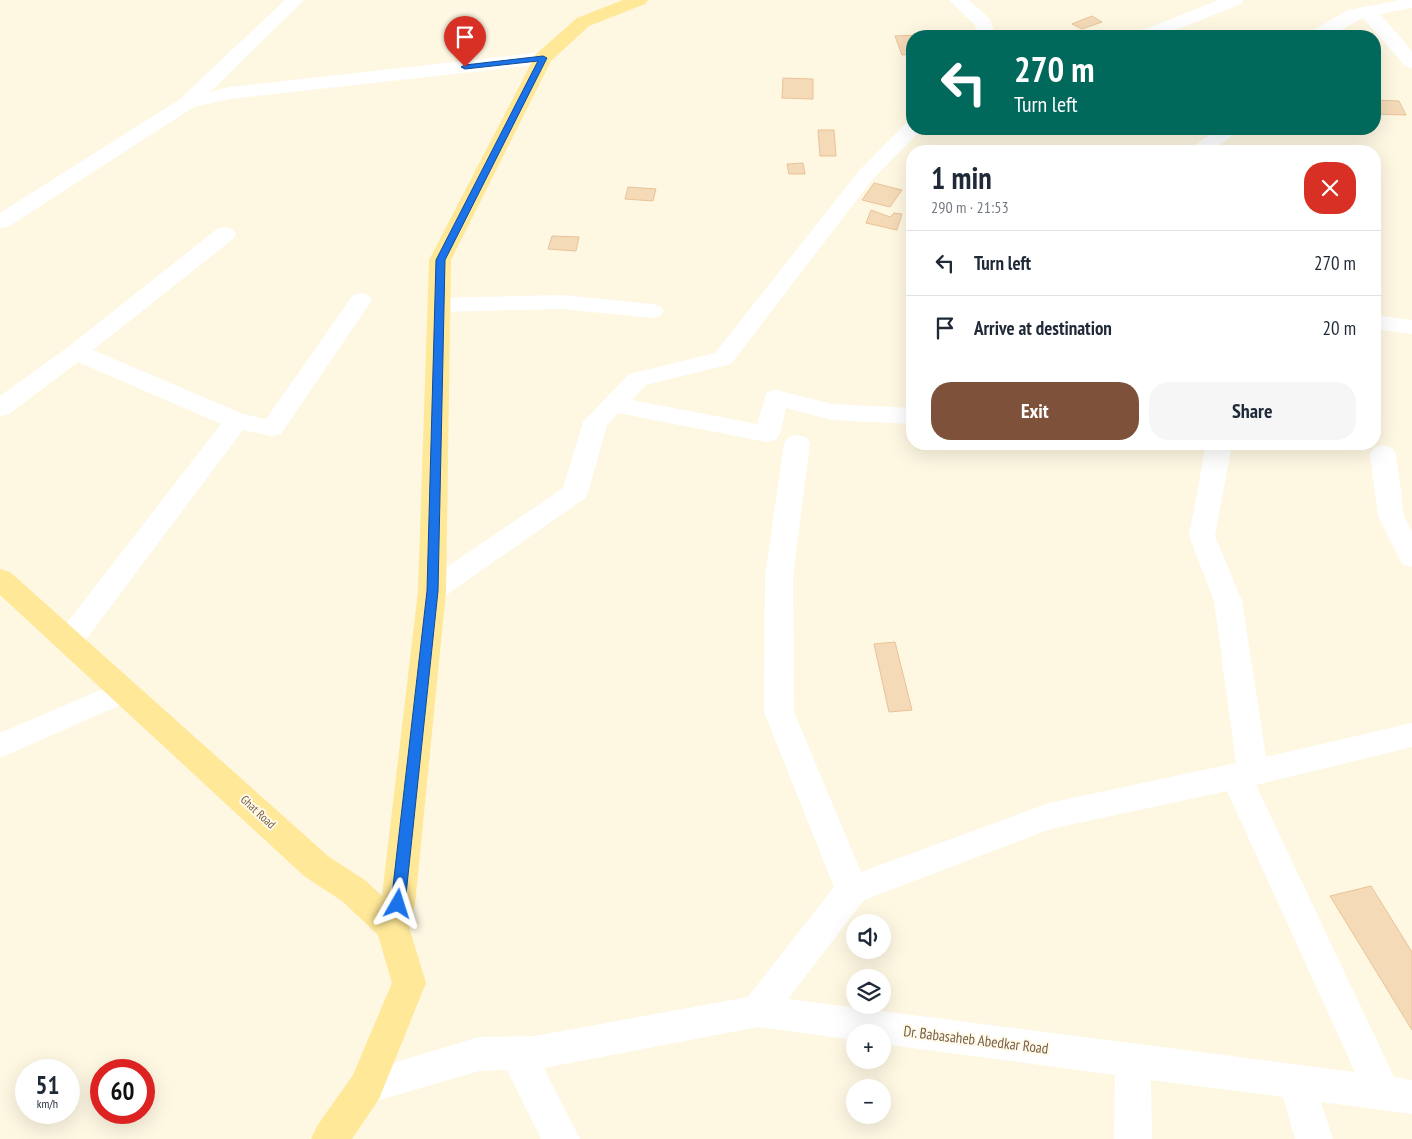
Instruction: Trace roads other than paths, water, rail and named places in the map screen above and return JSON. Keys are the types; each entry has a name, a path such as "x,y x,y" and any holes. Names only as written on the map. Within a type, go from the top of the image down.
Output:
{"main road":[{"path":"392,927 398,904 432,591 440,260 543,58 582,15 639,0"},
{"name":"Ghat Road","path":"1,580 316,866 354,891 392,927 409,983 366,1087 330,1139"}],"street":[{"path":"0,222 187,103 295,0"},
{"path":"958,0 984,23 985,30"},
{"path":"1160,30 1235,0"},
{"path":"1327,30 1354,14 1377,6 1412,3"},
{"path":"1377,6 1412,62"},
{"path":"187,103 230,93 543,58"},
{"path":"432,591 575,493 595,422 638,379 723,359 866,176 906,134"},
{"path":"1208,145 1223,135"},
{"path":"0,408 76,352 225,234"},
{"path":"76,352 237,421 272,428 361,300"},
{"path":"439,305 562,302 652,311"},
{"path":"1381,323 1412,327"},
{"path":"613,404 767,434 776,398 832,412 906,416"},
{"path":"69,642 237,421"},
{"path":"797,444 778,577 779,712 852,890"},
{"path":"1218,450 1202,536 1228,601 1244,774 1398,1095"},
{"path":"1383,454 1391,516 1412,557"},
{"path":"0,746 124,691"},
{"path":"758,1011 852,890 1049,816 1412,735"},
{"name":"Dr. Babasaheb Abedkar Road","path":"366,1087 478,1054 535,1053 758,1011 1398,1095"},
{"path":"517,1053 561,1139"},
{"path":"1133,1060 1133,1139"},
{"path":"1296,1081 1314,1139"}]}
